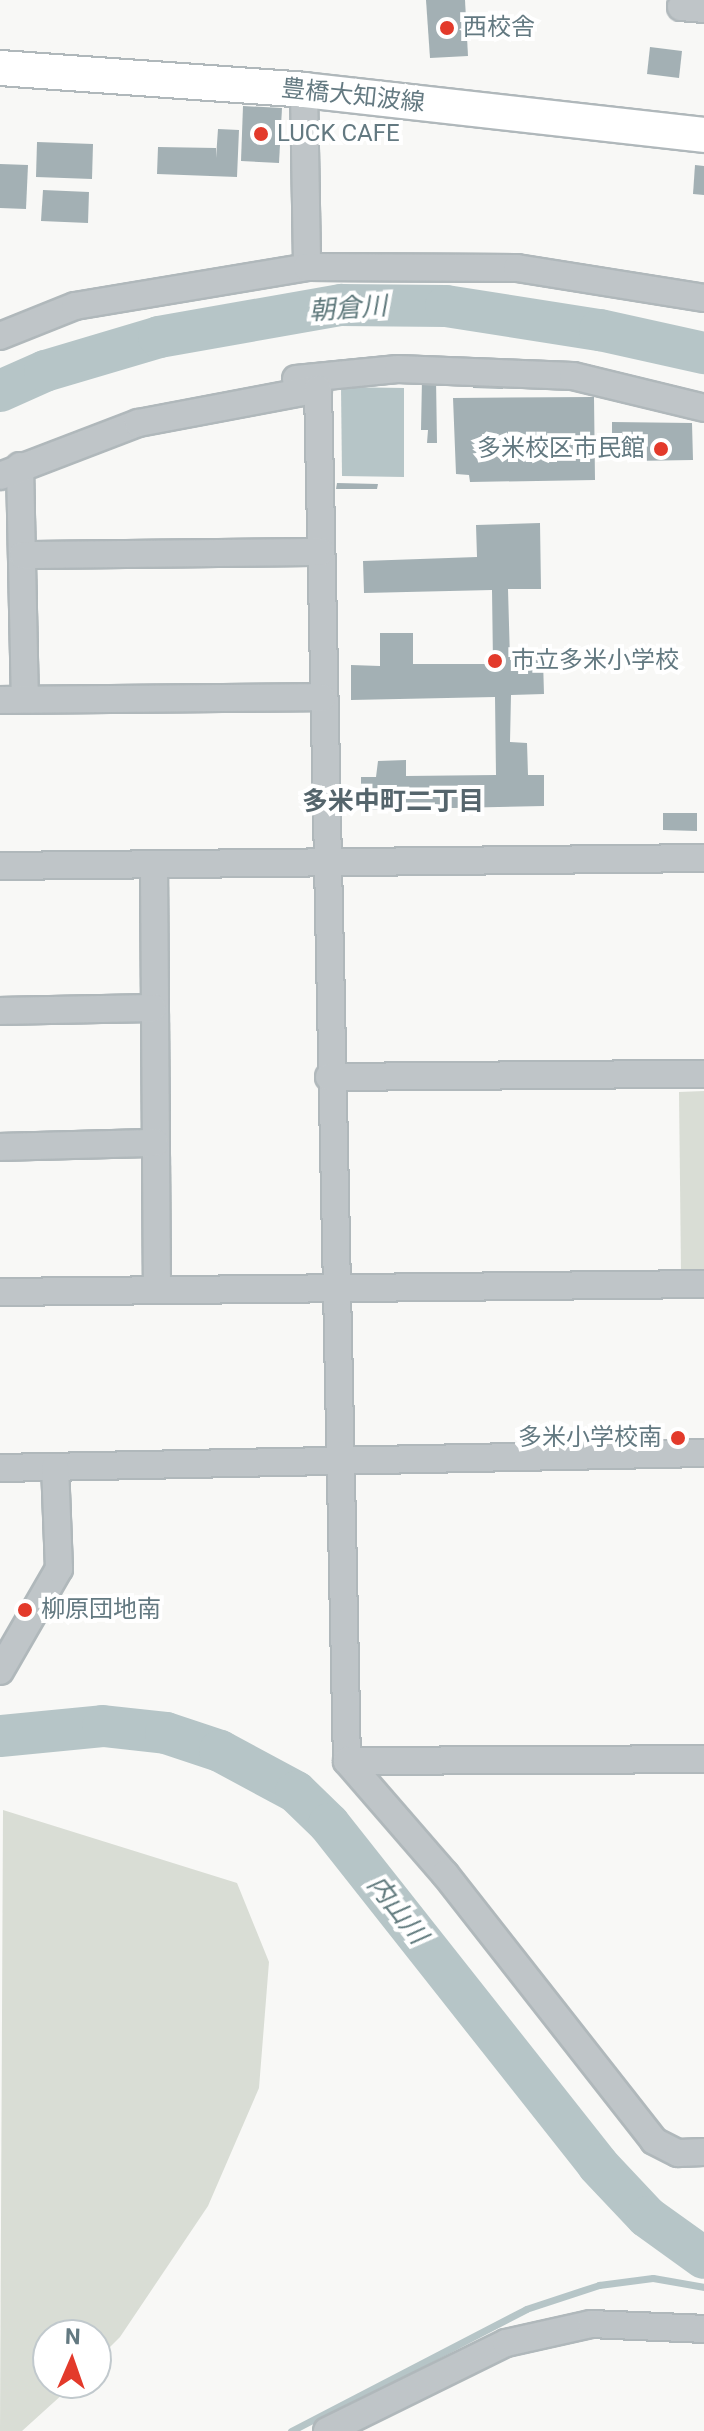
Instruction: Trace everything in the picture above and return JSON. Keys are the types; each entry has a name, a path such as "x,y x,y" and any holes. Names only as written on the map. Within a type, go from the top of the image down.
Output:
{"main road":[{"name":"豊橋大知波線","path":"0,68 304,90 704,135"}],"street":[{"path":"304,90 307,267"},
{"path":"0,336 75,306 307,267 517,268 704,298"},
{"path":"138,423 147,404 311,376 398,369 573,376 704,408"},
{"path":"322,697 12,700 23,555 10,471 138,423 318,389 333,1287 347,1761 445,1874 654,2141 678,2153 704,2152"},
{"path":"23,555 321,552"},
{"path":"0,866 704,858"},
{"path":"154,865 157,1289"},
{"path":"0,1011 153,1008"},
{"path":"329,1077 704,1074"},
{"path":"0,1147 155,1143"},
{"path":"0,1292 704,1284"},
{"path":"0,1468 704,1453"},
{"path":"0,1671 59,1569 55,1467"},
{"path":"347,1761 704,1759"},
{"path":"327,2431 506,2343 591,2324 704,2329"}],"shaded area":[{"path":"341,387 404,388 404,477 342,476"},
{"path":"704,1091 704,1273 681,1273 679,1092"},
{"path":"3,1810 237,1883 269,1962 259,2088 208,2206 112,2345 112,2319 32,2319 32,2399 57,2399 22,2431 0,2431"}],"building":[{"name":"西校舎","path":"426,0 465,0 468,56 430,58"},
{"path":"650,47 682,51 679,78 647,74"},
{"name":"LUCK CAFE","path":"243,106 282,108 279,163 241,161"},
{"path":"218,129 239,130 237,177 157,174 158,147 216,148 216,158"},
{"path":"37,142 93,144 92,179 36,177"},
{"path":"0,164 28,165 26,209 0,208"},
{"path":"695,165 704,166 704,195 693,194"},
{"path":"43,190 89,192 88,223 41,221"},
{"path":"473,376 503,377 503,389 473,388"},
{"path":"422,378 436,378 437,443 427,443 428,430 421,430"},
{"path":"594,397 595,480 470,482 469,475 456,474 453,398"},
{"name":"多米校区市民館","path":"612,422 692,423 693,460 631,461 630,438 612,436"},
{"path":"337,483 378,484 377,489 336,489"},
{"path":"540,523 541,589 508,589 510,660 543,660 544,694 511,695 510,742 527,743 528,775 544,775 544,806 361,810 361,777 376,777 378,761 406,760 406,776 496,775 495,697 351,700 351,665 380,666 380,633 413,633 413,664 493,664 492,590 364,593 363,561 477,557 476,525"},
{"path":"663,813 697,813 697,831 663,830"}],"waterway":[{"name":"朝倉川","path":"0,391 45,371 159,337 341,305 446,306 600,330 704,353"},
{"name":"内山川","path":"0,1736 103,1726 166,1733 220,1751 296,1792 329,1824 598,2165 647,2217 704,2258"},
{"path":"291,2431 526,2309 599,2285 653,2278 704,2287"}],"place":[{"name":"西校舎","path":"447,28"},
{"name":"LUCK CAFE","path":"261,134"},
{"name":"多米校区市民館","path":"661,449"},
{"name":"市立多米小学校","path":"495,661"},
{"name":"多米小学校南","path":"678,1438"},
{"name":"柳原団地南","path":"25,1610"}],"district":[{"name":"多米中町二丁目","path":"393,802"}]}
